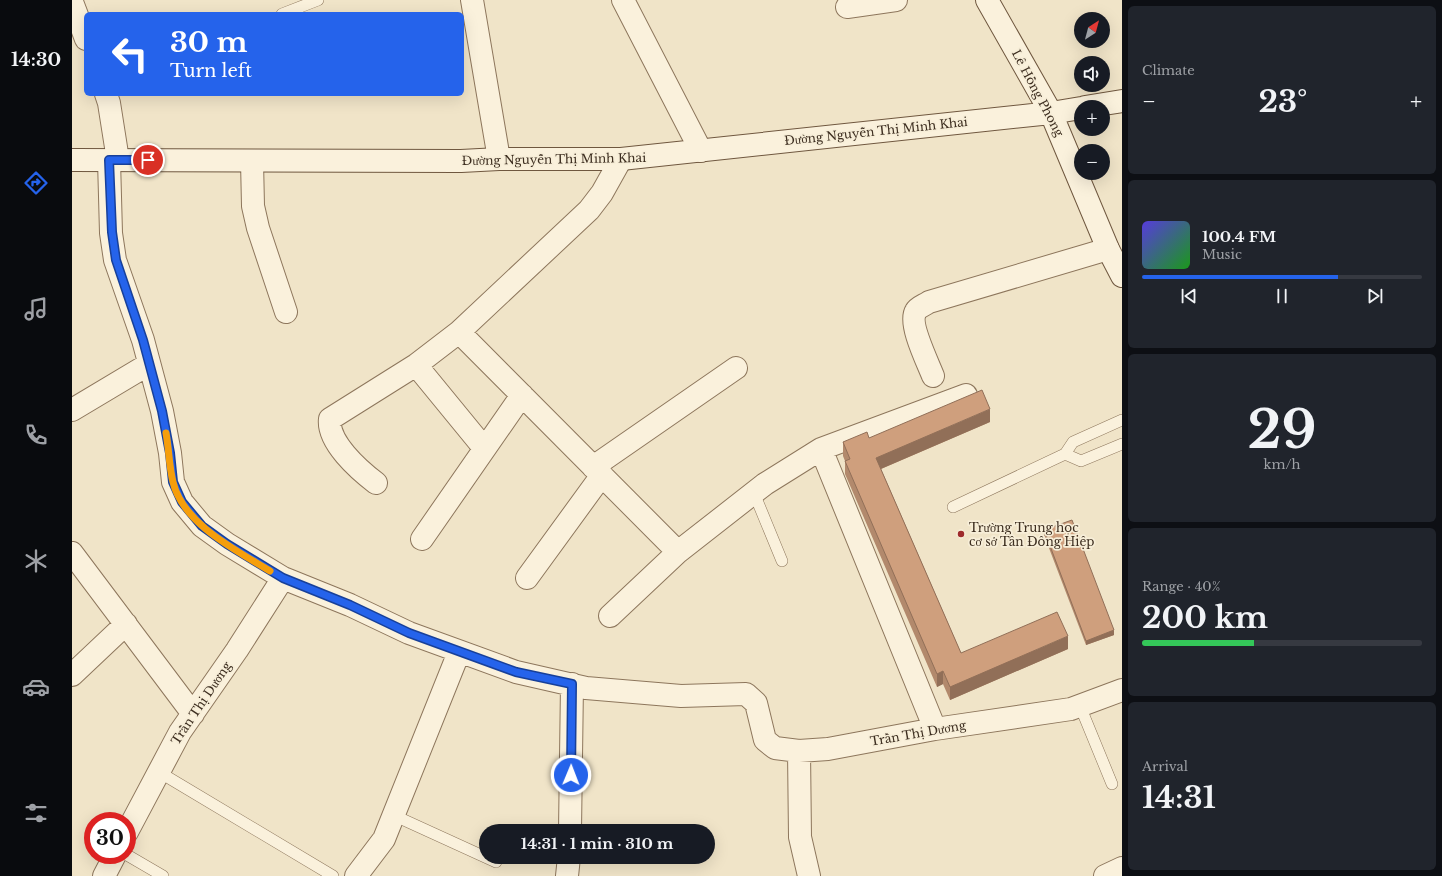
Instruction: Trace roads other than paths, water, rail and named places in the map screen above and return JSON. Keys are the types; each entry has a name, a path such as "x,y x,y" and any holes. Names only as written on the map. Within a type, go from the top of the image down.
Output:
{"street":[{"path":"472,0 499,159"},
{"path":"623,0 701,151"},
{"path":"847,7 896,0"},
{"name":"Lê Hồng Phong","path":"987,0 1051,113 1108,249 1122,276"},
{"path":"72,2 84,34"},
{"path":"106,96 112,118 114,160 112,232 116,260 143,340 162,411 170,453 173,482 182,502 202,526 227,544 283,578 350,605 409,633 459,652 516,672 572,684 570,824"},
{"path":"1110,103 1122,101"},
{"name":"Đường Nguyễn Thị Minh Khai","path":"72,160 461,161 499,159 621,159 1051,113 1074,109"},
{"path":"376,483 353,465 333,436 329,424 330,419 416,365 459,332 589,210 602,193 621,159"},
{"path":"252,161 253,206 258,228 286,312"},
{"path":"933,376 920,347 913,317 916,309 929,302 1108,249"},
{"path":"459,332 678,552"},
{"path":"72,410 149,364"},
{"path":"416,365 484,448"},
{"path":"527,578 598,471 736,368"},
{"path":"422,539 522,395"},
{"path":"610,616 678,552 765,484 821,449 966,395"},
{"path":"821,449 935,729"},
{"path":"72,553 192,714"},
{"name":"Trần Thị Dương","path":"136,815 180,732 237,650 283,578"},
{"path":"72,675 126,624"},
{"path":"356,876 384,839 459,652"},
{"name":"Trần Thị Dương","path":"572,684 586,688 681,696 746,694 756,703 765,740 775,748 799,751 828,749 935,729 1071,709 1122,690"},
{"path":"799,751 800,837 808,876"},
{"path":"104,876 110,864"},
{"path":"567,876 569,864"},
{"path":"1105,876 1122,868"}],"lane":[{"path":"287,12 318,0"},
{"path":"953,507 1065,454 1073,442 1122,420"},
{"path":"1065,454 1081,461 1122,444"},
{"path":"754,493 782,561"},
{"path":"1080,706 1112,784"},
{"path":"159,772 333,876"},
{"path":"393,815 479,854"},
{"path":"136,860 163,876"}],"place":[{"name":"Trường Trung học cơ sở Tân Đông Hiệp","path":"961,534"}]}
